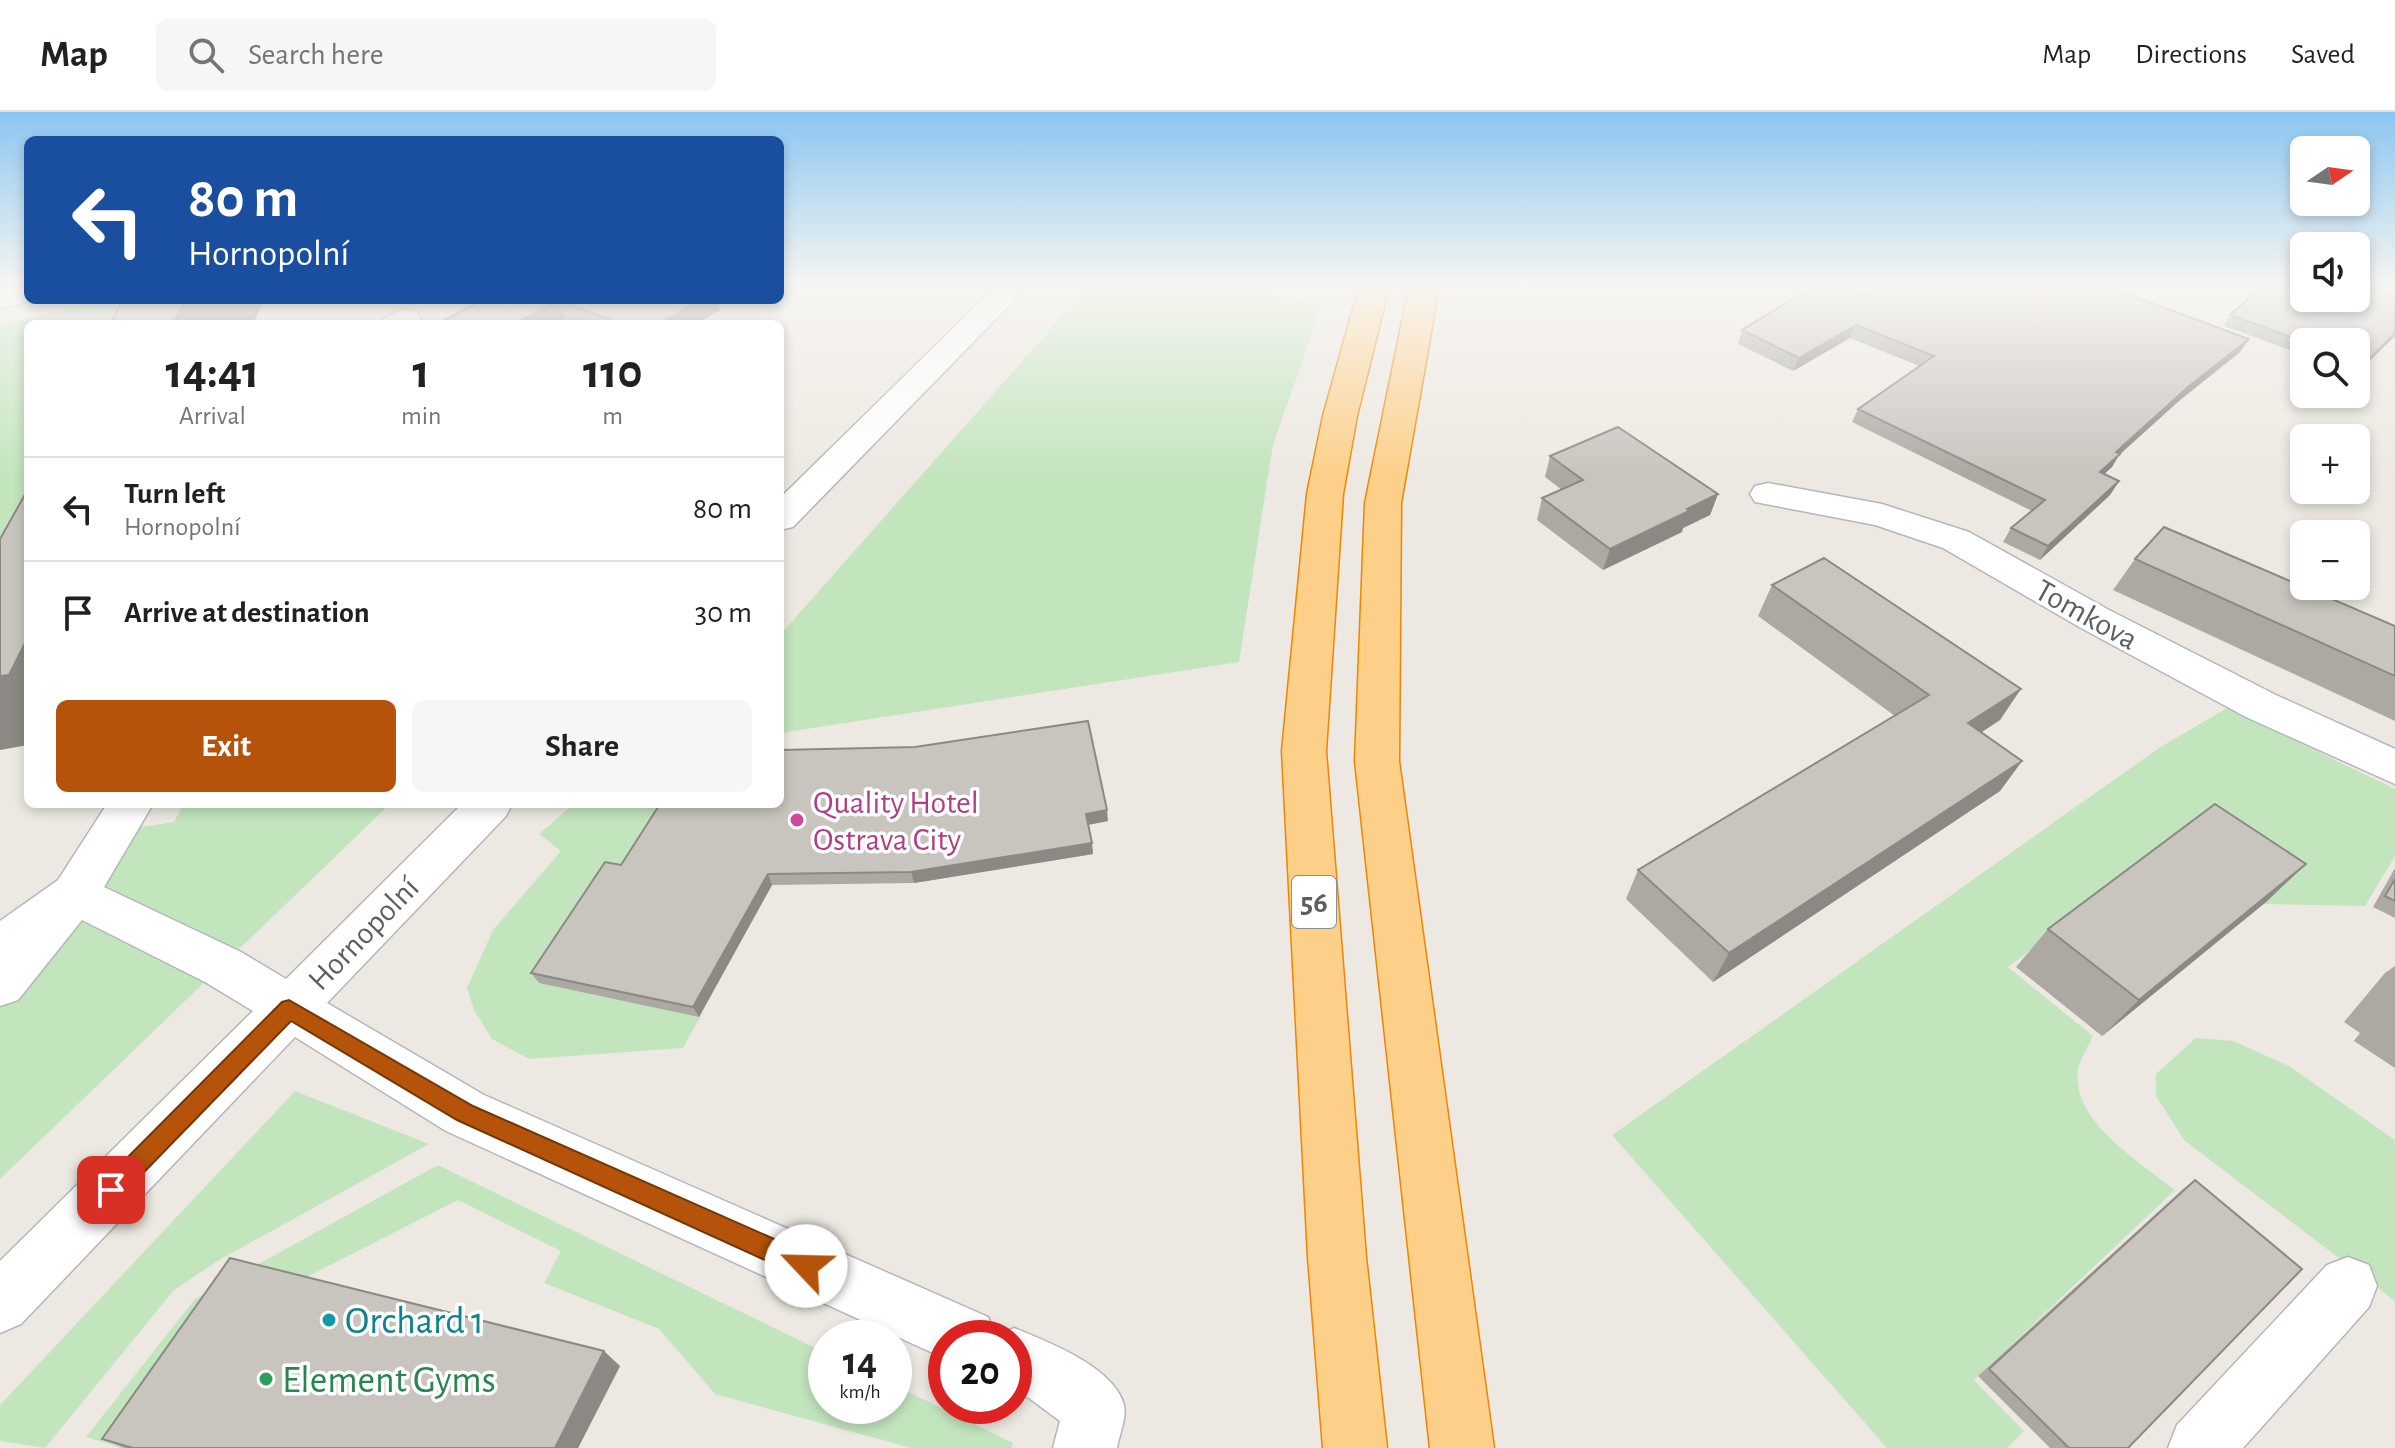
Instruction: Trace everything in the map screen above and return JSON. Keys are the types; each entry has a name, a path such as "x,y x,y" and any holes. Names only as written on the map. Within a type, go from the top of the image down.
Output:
{"highway":[{"name":"56","path":"1355,1448 1337,1257 1304,751 1325,494 1340,416 1358,349"},
{"path":"1412,349 1383,503 1377,761 1462,1448"}],"street":[{"path":"784,515 950,349"},
{"name":"Tomkova","path":"1768,494 1882,515 1956,540 2095,619 2261,706 2395,768"},
{"path":"0,985 75,894 129,808"},
{"name":"Hornopolní","path":"0,1303 486,808"},
{"path":"0,948 75,894"},
{"path":"75,894 223,967 465,1113 928,1321"},
{"path":"2200,1448 2348,1286"},
{"path":"1032,1367 1051,1376 1094,1408 1085,1448"}],"green space":[{"path":"0,349 24,349 24,654 0,703"},
{"path":"1033,349 1307,349 1273,444 1239,662 784,732 784,630"},
{"path":"2227,708 2395,789 2395,856 2365,906 2256,904 2171,845 2008,967 2093,1036 2079,1065 2078,1084 2084,1103 2109,1137 2175,1190 1974,1380 2024,1431 2007,1448 1887,1448 1612,1135 2159,748"},
{"path":"182,808 386,808 0,1179 0,985 114,831 174,822"},
{"path":"569,808 666,808 544,981 703,1012 683,1048 529,1059 492,1039 474,1010 467,988 493,930 561,851 539,834"},
{"path":"2196,1038 2233,1041 2289,1066 2395,1140 2395,1301 2184,1140 2156,1096 2156,1074"},
{"path":"295,1091 429,1144 219,1260 174,1290 45,1448 0,1441 0,1405"},
{"path":"438,1165 808,1344 808,1420 715,1394 659,1329 544,1283 561,1251 458,1200 293,1284 134,1448 121,1448 86,1437 195,1299"},
{"path":"912,1394 928,1402 928,1424 974,1424 1013,1443 1012,1448 911,1448 824,1424 912,1424"}],"building":[{"path":"1781,349 1814,349 1799,358"},
{"path":"1917,349 2236,349 2188,387 2116,452 2120,454 2100,472 2119,481 2048,546 2011,528 2045,500 1858,409 1934,356"},
{"path":"1618,427 1718,494 1610,549 1542,498 1583,480 1550,456"},
{"path":"24,496 24,645 9,675 0,676 0,539"},
{"path":"2164,527 2290,581 2290,600 2334,600 2395,626 2395,676 2135,559"},
{"path":"1824,558 2021,689 1968,723 2022,761 1729,953 1638,870 1929,695 1772,585"},
{"path":"1088,721 1107,810 1086,814 1092,843 911,872 768,874 693,1007 531,973 605,862 621,865 657,808 784,808 784,750 915,747"},
{"path":"2215,804 2306,864 2139,1000 2048,929"},
{"path":"2395,879 2395,901 2385,896"},
{"path":"2195,1180 2302,1269 2128,1448 2069,1448 1989,1369"},
{"name":"Orchard 1","path":"230,1258 604,1351 555,1448 133,1448 102,1439"}],"place":[{"name":"Quality Hotel Ostrava City","path":"797,820"},
{"name":"Orchard 1","path":"329,1320"},
{"name":"Element Gyms","path":"266,1379"}],"route":[{"path":"111,1190 289,1009 465,1113 806,1266"}]}
